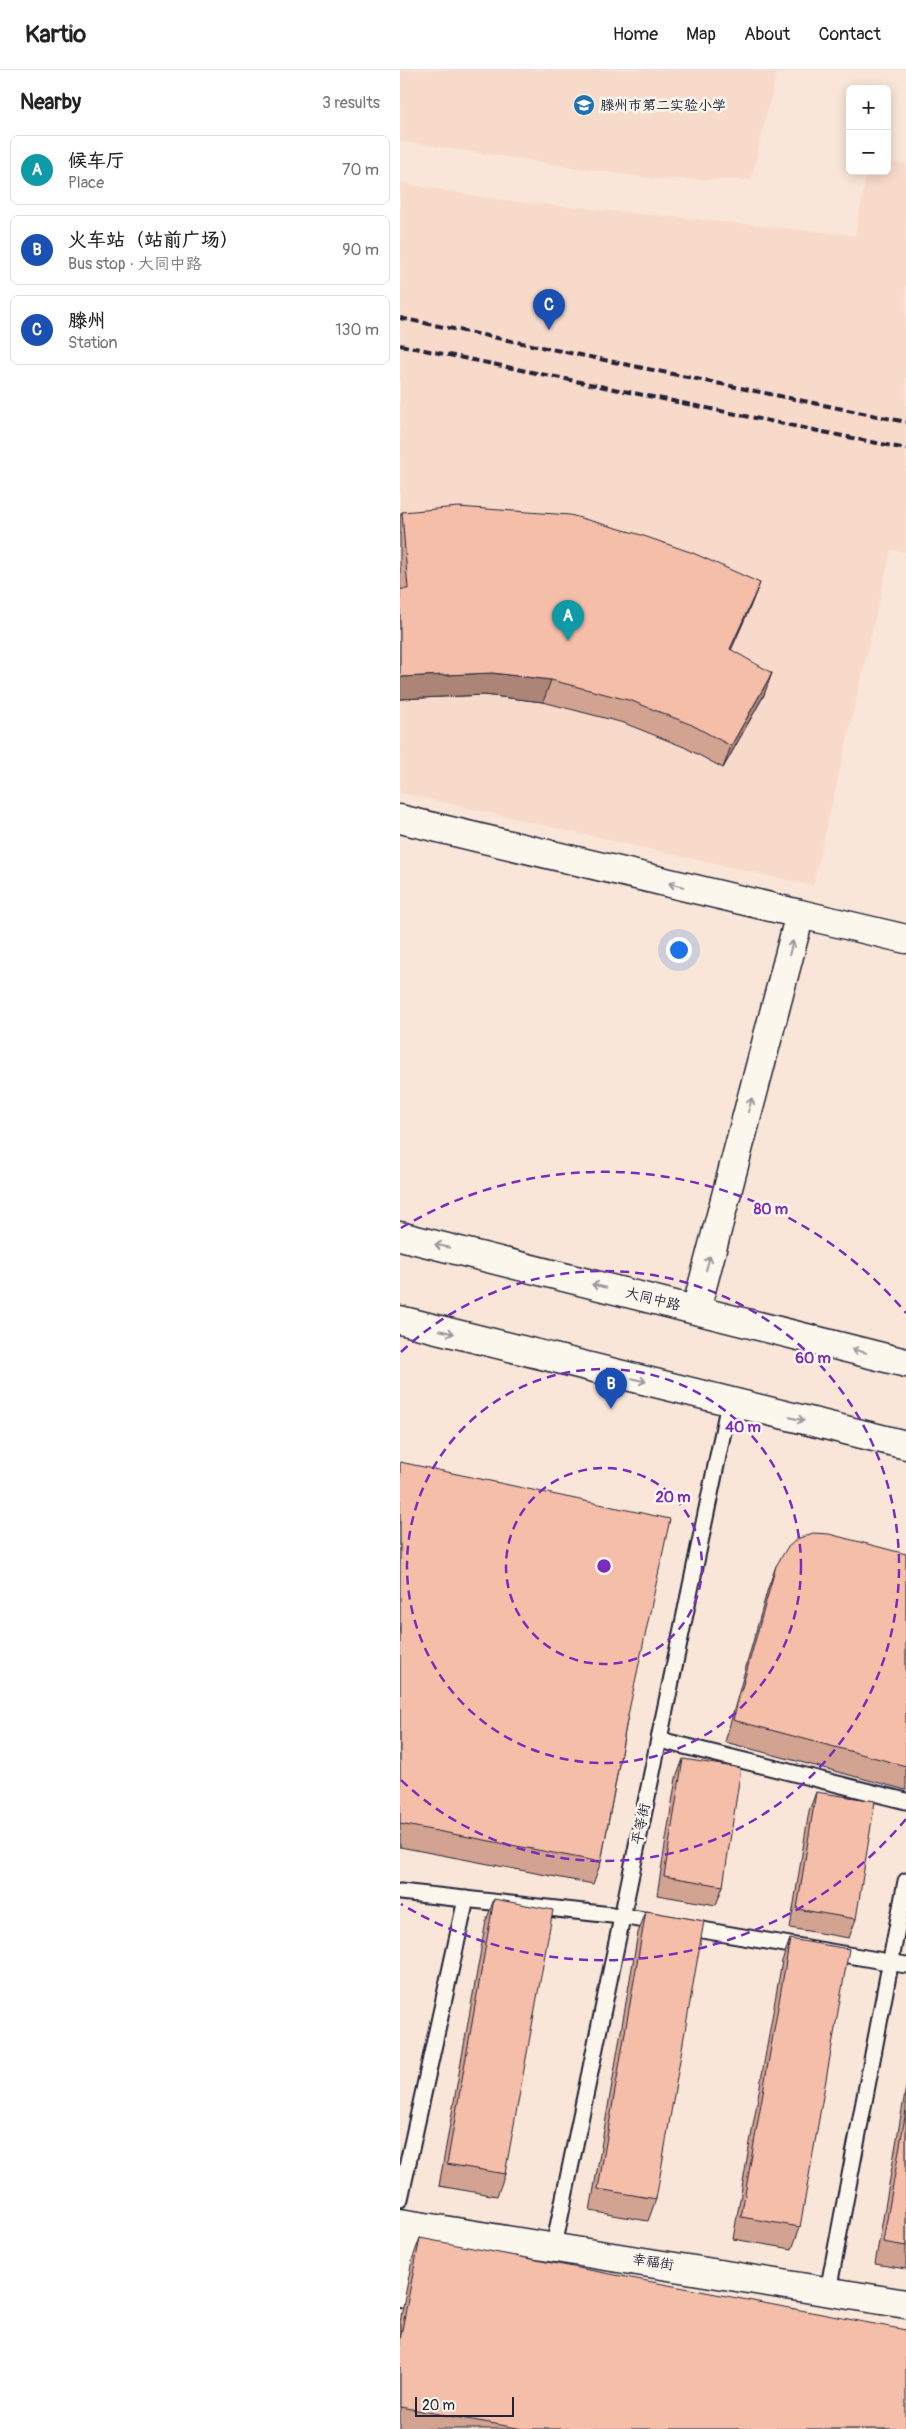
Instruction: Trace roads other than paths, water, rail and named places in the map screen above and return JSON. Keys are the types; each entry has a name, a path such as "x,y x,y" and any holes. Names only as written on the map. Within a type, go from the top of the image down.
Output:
{"street":[{"path":"400,819 906,939"},
{"path":"696,1310 800,914"},
{"name":"大同中路","path":"400,1236 906,1363"},
{"path":"400,1320 906,1446"},
{"path":"400,2295 407,2224"},
{"name":"幸福街","path":"407,2224 554,2246 906,2304"}],"lane":[{"name":"平等街","path":"554,2246 729,1402"},
{"path":"660,1740 906,1801"},
{"path":"828,2291 898,1964 906,1881"},
{"path":"400,1892 621,1916 898,1964"},
{"path":"400,2198 466,1899"}],"railway":[{"path":"400,318 906,422"},
{"path":"400,345 906,449"}],"place":[{"name":"滕州市第二实验小学","path":"584,105"},
{"name":"滕州","path":"549,330"},
{"name":"候车厅","path":"568,641"},
{"name":"火车站（站前广场）","path":"611,1409"}]}
